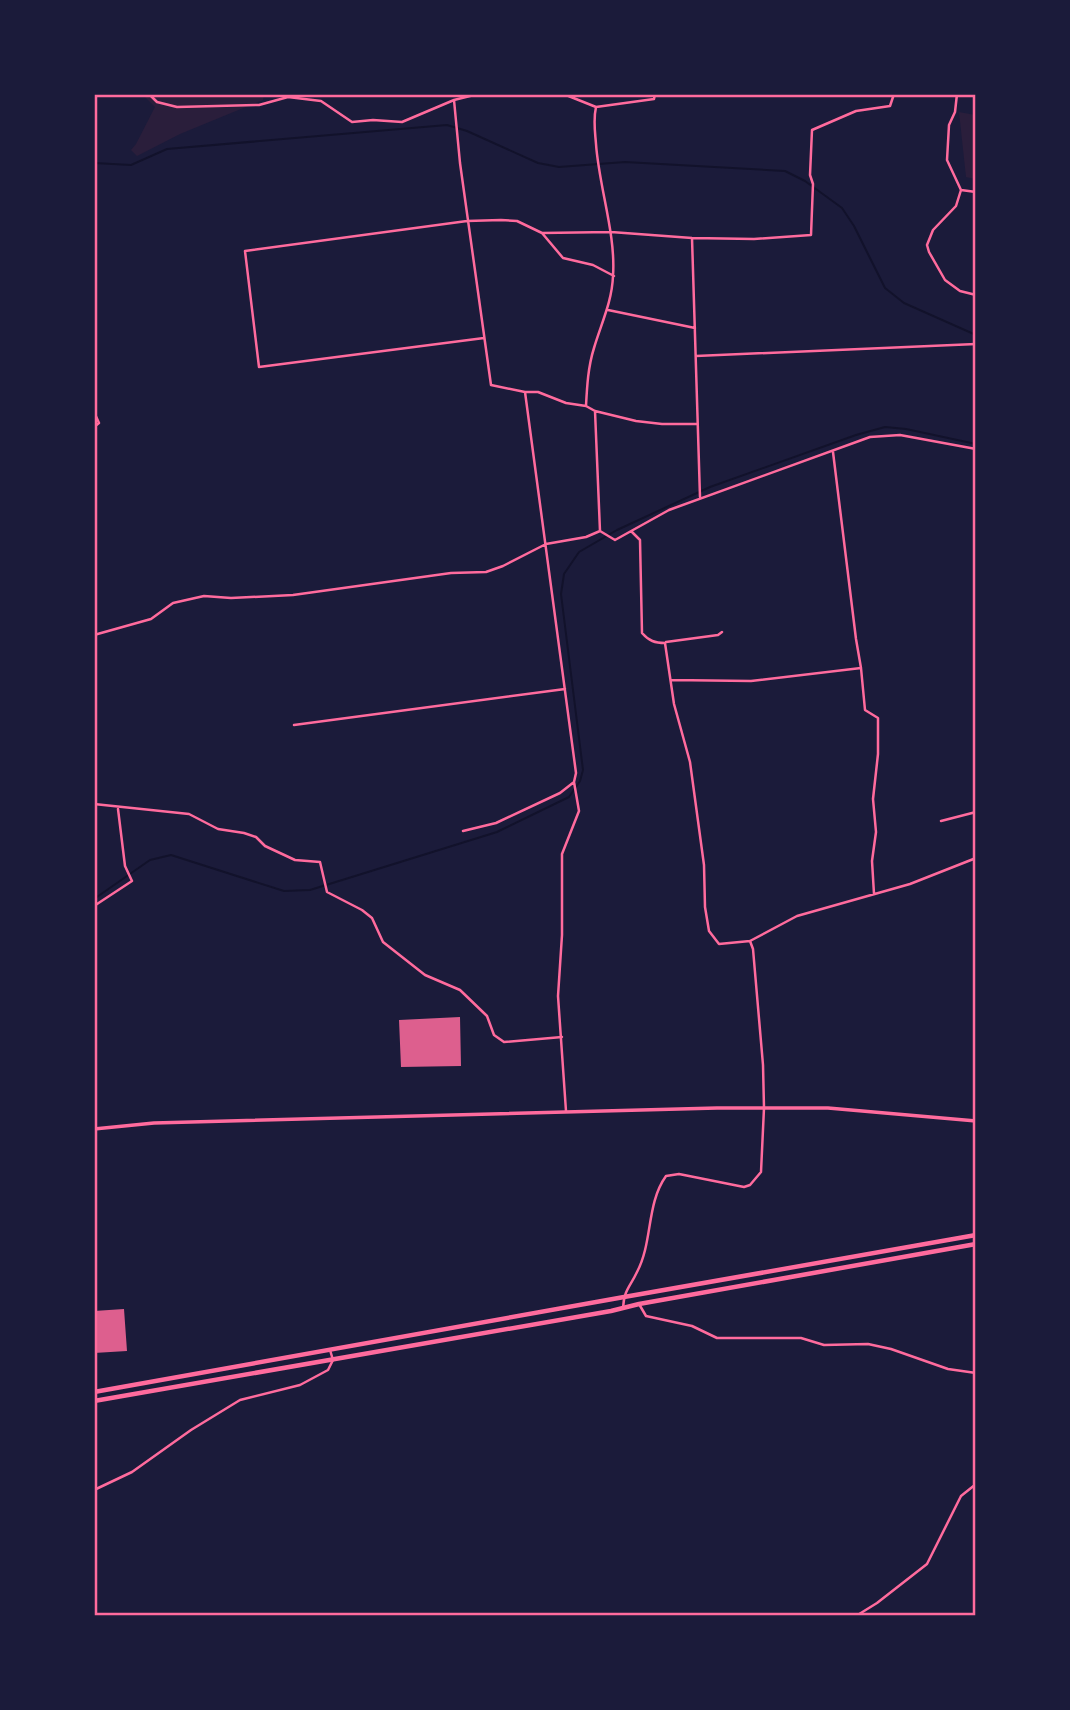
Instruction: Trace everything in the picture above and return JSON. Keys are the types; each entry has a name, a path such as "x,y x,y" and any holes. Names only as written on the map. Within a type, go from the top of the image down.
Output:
{"main road":[{"path":"94,1392 975,1235"},
{"path":"94,1401 975,1244"}],"street":[{"path":"149,94 156,102 177,107 259,105 288,97 321,101 352,122 402,122 454,100 478,94"},
{"path":"544,94 566,95 596,107 654,99 654,94"},
{"path":"542,233 611,232 754,239 811,235 812,130 856,111 890,106 894,94"},
{"path":"957,94 949,125 947,160 961,190 956,206 933,230 927,245 945,280 960,291 975,295"},
{"path":"454,100 467,221 491,385 538,392 566,403 636,421 697,424"},
{"path":"586,406 593,350 607,310 614,276 611,232 597,167 594,118 596,107"},
{"path":"961,190 975,192"},
{"path":"484,338 260,368 245,251 467,221 517,221 542,233 562,258 593,265 614,276"},
{"path":"692,238 700,498"},
{"path":"607,310 695,328"},
{"path":"696,356 975,344"},
{"path":"525,392 579,811 562,854 562,935 558,996 566,1112"},
{"path":"595,411 602,532"},
{"path":"94,412 99,423 94,427"},
{"path":"94,635 151,619 173,603 204,596 231,598 293,595 451,573 486,572 546,544 602,532 615,540 669,510 870,437 900,435 975,449"},
{"path":"833,452 865,710 878,718 878,754 873,799 876,832 872,861 874,894"},
{"path":"632,532 640,540 642,633 656,643 663,643 718,635 722,632"},
{"path":"663,643 674,704 690,762 704,865 705,908 709,931 719,944 750,941 797,916 910,884 975,858"},
{"path":"671,680 751,681 861,668"},
{"path":"294,725 565,689"},
{"path":"463,831 496,823 560,793 574,782"},
{"path":"94,804 189,814 218,829 256,837 265,846 295,860 320,862 327,892 372,918 383,942 425,975 460,990 487,1016 494,1035 503,1042 562,1037"},
{"path":"94,906 131,881 125,866 118,807"},
{"path":"941,821 975,812"},
{"path":"623,1308 626,1289 638,1272 645,1254 654,1203 659,1186 666,1176 679,1174 744,1187 750,1185 761,1172 764,1108 762,1052 753,949 750,941"},
{"path":"94,1129 154,1123 764,1108 828,1108 975,1121"},
{"path":"639,1304 646,1316 692,1326 717,1338 801,1338 824,1345 868,1344 948,1369 975,1373"},
{"path":"94,1490 132,1472 191,1430 240,1400 300,1385 328,1370 333,1360 330,1350"},
{"path":"856,1615 877,1603 927,1564 961,1496 975,1484"}],"shaded area":[{"path":"143,95 264,95 263,100 180,134 137,156 131,150 155,107"},
{"path":"959,112 975,115 975,179 966,177"}],"building":[{"path":"460,1017 461,1066 401,1067 399,1020"},
{"path":"124,1309 127,1351 94,1353 94,1311"}],"waterway":[{"path":"94,163 131,165 167,149 447,125 467,131 538,163 559,167 625,162 785,171 805,181 842,208 885,288 904,303 976,335"},
{"path":"94,899 150,860 171,855 284,891 310,890 497,832 569,797 580,781 583,770 561,594 564,574 579,552 617,530 710,487 885,427 976,444"}]}
